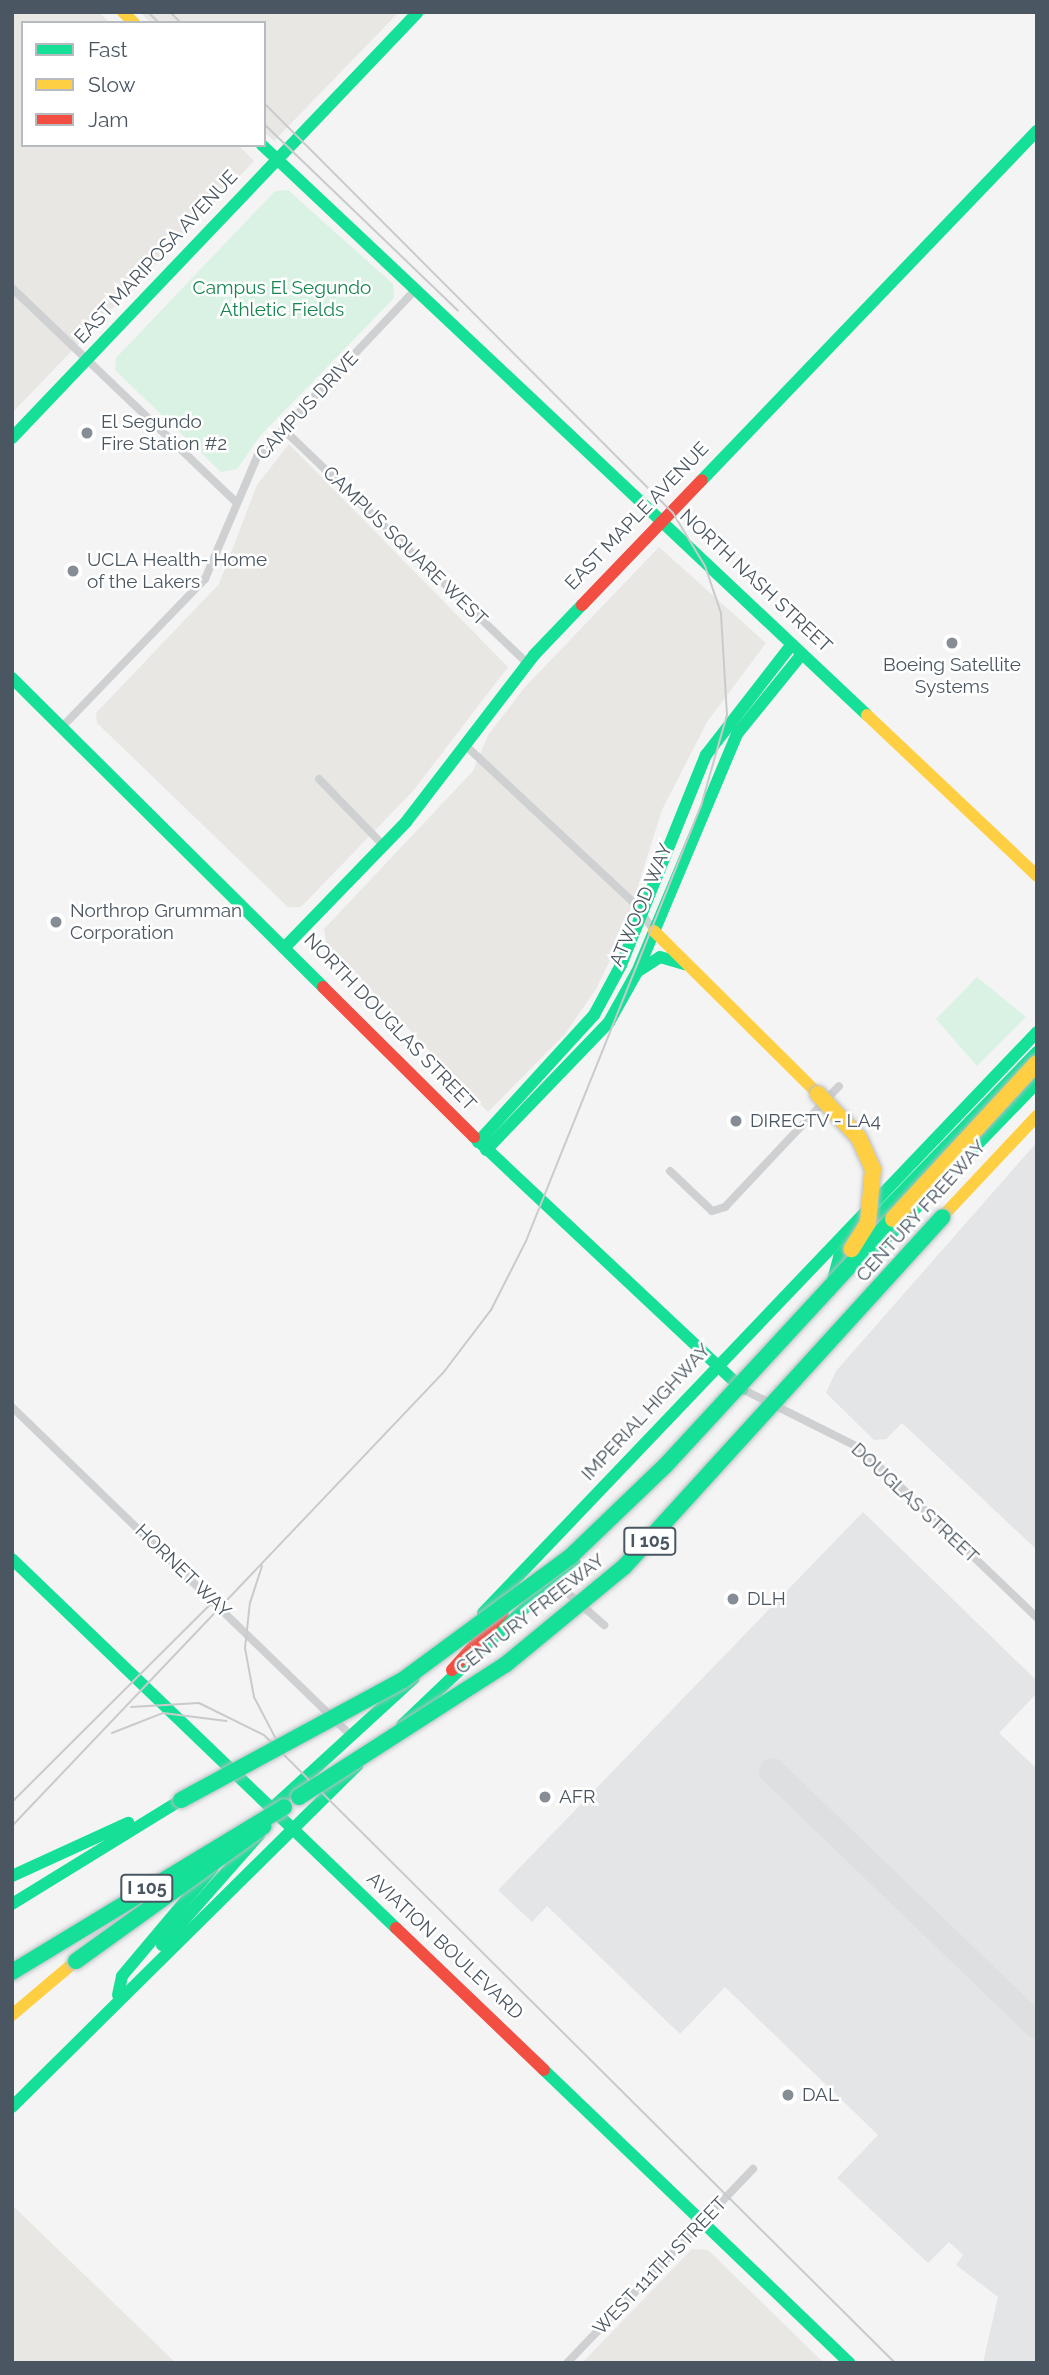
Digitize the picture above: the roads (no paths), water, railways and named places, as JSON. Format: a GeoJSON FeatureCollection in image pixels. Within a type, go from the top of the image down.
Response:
{"type":"FeatureCollection","features":[{"type":"Feature","properties":{"kind":"main road","name":"EAST MARIPOSA AVENUE"},"geometry":{"type":"LineString","coordinates":[[12,438],[418,12]]}},
{"type":"Feature","properties":{"kind":"main road","name":"EAST MAPLE AVENUE"},"geometry":{"type":"LineString","coordinates":[[286,946],[384,846],[527,663],[1037,131]]}},
{"type":"Feature","properties":{"kind":"main road","name":"NORTH NASH STREET"},"geometry":{"type":"LineString","coordinates":[[264,147],[1037,876]]}},
{"type":"Feature","properties":{"kind":"main road","name":"ATWOOD WAY"},"geometry":{"type":"LineString","coordinates":[[482,1146],[584,1030],[642,914],[706,755],[797,649]]}},
{"type":"Feature","properties":{"kind":"main road","name":"ATWOOD WAY"},"geometry":{"type":"LineString","coordinates":[[482,1146],[593,1041],[637,972],[737,734],[797,649]]}},
{"type":"Feature","properties":{"kind":"main road","name":"NORTH DOUGLAS STREET"},"geometry":{"type":"LineString","coordinates":[[12,678],[286,946],[482,1146],[716,1369],[742,1390]]}},
{"type":"Feature","properties":{"kind":"main road"},"geometry":{"type":"LineString","coordinates":[[654,931],[844,1119],[873,1169],[868,1223],[823,1298]]}},
{"type":"Feature","properties":{"kind":"main road"},"geometry":{"type":"LineString","coordinates":[[637,972],[660,957],[687,965]]}},
{"type":"Feature","properties":{"kind":"main road","name":"IMPERIAL HIGHWAY"},"geometry":{"type":"LineString","coordinates":[[278,1807],[538,1558],[716,1369],[921,1161],[1037,1032]]}},
{"type":"Feature","properties":{"kind":"main road"},"geometry":{"type":"LineString","coordinates":[[823,1298],[829,1275],[839,1257],[921,1161],[1037,1052]]}},
{"type":"Feature","properties":{"kind":"main road","name":"CENTURY FREEWAY"},"geometry":{"type":"LineString","coordinates":[[12,1904],[181,1800],[403,1680],[527,1593],[656,1475],[1030,1079],[1037,1062]]}},
{"type":"Feature","properties":{"kind":"main road"},"geometry":{"type":"LineString","coordinates":[[12,2107],[118,1996],[290,1828],[554,1581],[742,1390],[823,1298],[942,1181],[1030,1079]]}},
{"type":"Feature","properties":{"kind":"main road","name":"CENTURY FREEWAY"},"geometry":{"type":"LineString","coordinates":[[12,1972],[505,1665],[624,1567],[1037,1116]]}},
{"type":"Feature","properties":{"kind":"main road"},"geometry":{"type":"LineString","coordinates":[[439,1691],[535,1578],[538,1558]]}},
{"type":"Feature","properties":{"kind":"main road","name":"AVIATION BOULEVARD"},"geometry":{"type":"LineString","coordinates":[[12,1559],[278,1807],[290,1828],[850,2363]]}},
{"type":"Feature","properties":{"kind":"main road"},"geometry":{"type":"LineString","coordinates":[[12,1876],[181,1800]]}},
{"type":"Feature","properties":{"kind":"main road"},"geometry":{"type":"LineString","coordinates":[[118,1996],[122,1976],[144,1949],[278,1807]]}},
{"type":"Feature","properties":{"kind":"main road"},"geometry":{"type":"LineString","coordinates":[[150,1967],[158,1949],[270,1822],[278,1807]]}},
{"type":"Feature","properties":{"kind":"main road"},"geometry":{"type":"LineString","coordinates":[[12,2015],[131,1920],[250,1839],[278,1807]]}},
{"type":"Feature","properties":{"kind":"street"},"geometry":{"type":"LineString","coordinates":[[12,288],[234,500]]}},
{"type":"Feature","properties":{"kind":"street","name":"CAMPUS DRIVE"},"geometry":{"type":"LineString","coordinates":[[62,727],[205,579],[225,543],[234,500],[257,457],[415,290]]}},
{"type":"Feature","properties":{"kind":"street","name":"CAMPUS SQUARE WEST"},"geometry":{"type":"LineString","coordinates":[[283,429],[527,663]]}},
{"type":"Feature","properties":{"kind":"street"},"geometry":{"type":"LineString","coordinates":[[464,744],[642,914],[654,931]]}},
{"type":"Feature","properties":{"kind":"street"},"geometry":{"type":"LineString","coordinates":[[319,779],[384,846]]}},
{"type":"Feature","properties":{"kind":"street"},"geometry":{"type":"LineString","coordinates":[[670,1171],[712,1211],[725,1207],[839,1086]]}},
{"type":"Feature","properties":{"kind":"street"},"geometry":{"type":"LineString","coordinates":[[921,1161],[942,1181]]}},
{"type":"Feature","properties":{"kind":"street","name":"DOUGLAS STREET"},"geometry":{"type":"LineString","coordinates":[[742,1390],[860,1448],[1037,1618]]}},
{"type":"Feature","properties":{"kind":"street","name":"HORNET WAY"},"geometry":{"type":"LineString","coordinates":[[12,1407],[352,1735]]}},
{"type":"Feature","properties":{"kind":"street"},"geometry":{"type":"LineString","coordinates":[[554,1581],[604,1625]]}},
{"type":"Feature","properties":{"kind":"street","name":"WEST 111TH STREET"},"geometry":{"type":"LineString","coordinates":[[567,2363],[753,2169]]}},
{"type":"Feature","properties":{"kind":"tram line"},"geometry":{"type":"LineString","coordinates":[[148,12],[157,21]]}},
{"type":"Feature","properties":{"kind":"tram line"},"geometry":{"type":"LineString","coordinates":[[170,12],[179,21]]}},
{"type":"Feature","properties":{"kind":"tram line"},"geometry":{"type":"LineString","coordinates":[[12,1826],[443,1373],[491,1310],[526,1241],[701,806],[727,715],[721,613],[705,566],[673,513],[266,105]]}},
{"type":"Feature","properties":{"kind":"tram line"},"geometry":{"type":"LineString","coordinates":[[266,126],[458,311]]}},
{"type":"Feature","properties":{"kind":"tram line"},"geometry":{"type":"LineString","coordinates":[[262,1566],[250,1602],[245,1648],[254,1697],[276,1739]]}},
{"type":"Feature","properties":{"kind":"tram line"},"geometry":{"type":"LineString","coordinates":[[12,1802],[213,1602]]}},
{"type":"Feature","properties":{"kind":"tram line"},"geometry":{"type":"LineString","coordinates":[[131,1707],[199,1703],[264,1735],[895,2363]]}},
{"type":"Feature","properties":{"kind":"tram line"},"geometry":{"type":"LineString","coordinates":[[112,1733],[163,1713],[226,1721]]}},
{"type":"Feature","properties":{"kind":"place","name":"El Segundo Fire Station #2"},"geometry":{"type":"Point","coordinates":[87,433]}},
{"type":"Feature","properties":{"kind":"place","name":"UCLA Health- Home of the Lakers"},"geometry":{"type":"Point","coordinates":[73,571]}},
{"type":"Feature","properties":{"kind":"place","name":"Boeing Satellite Systems"},"geometry":{"type":"Point","coordinates":[952,643]}},
{"type":"Feature","properties":{"kind":"place","name":"Northrop Grumman Corporation"},"geometry":{"type":"Point","coordinates":[56,922]}},
{"type":"Feature","properties":{"kind":"place","name":"DIRECTV - LA4"},"geometry":{"type":"Point","coordinates":[736,1121]}},
{"type":"Feature","properties":{"kind":"place","name":"DLH"},"geometry":{"type":"Point","coordinates":[733,1599]}},
{"type":"Feature","properties":{"kind":"place","name":"AFR"},"geometry":{"type":"Point","coordinates":[545,1797]}},
{"type":"Feature","properties":{"kind":"place","name":"DAL"},"geometry":{"type":"Point","coordinates":[788,2095]}},
{"type":"Feature","properties":{"kind":"park label","name":"Campus El Segundo Athletic Fields"},"geometry":{"type":"Point","coordinates":[282,299]}}]}
